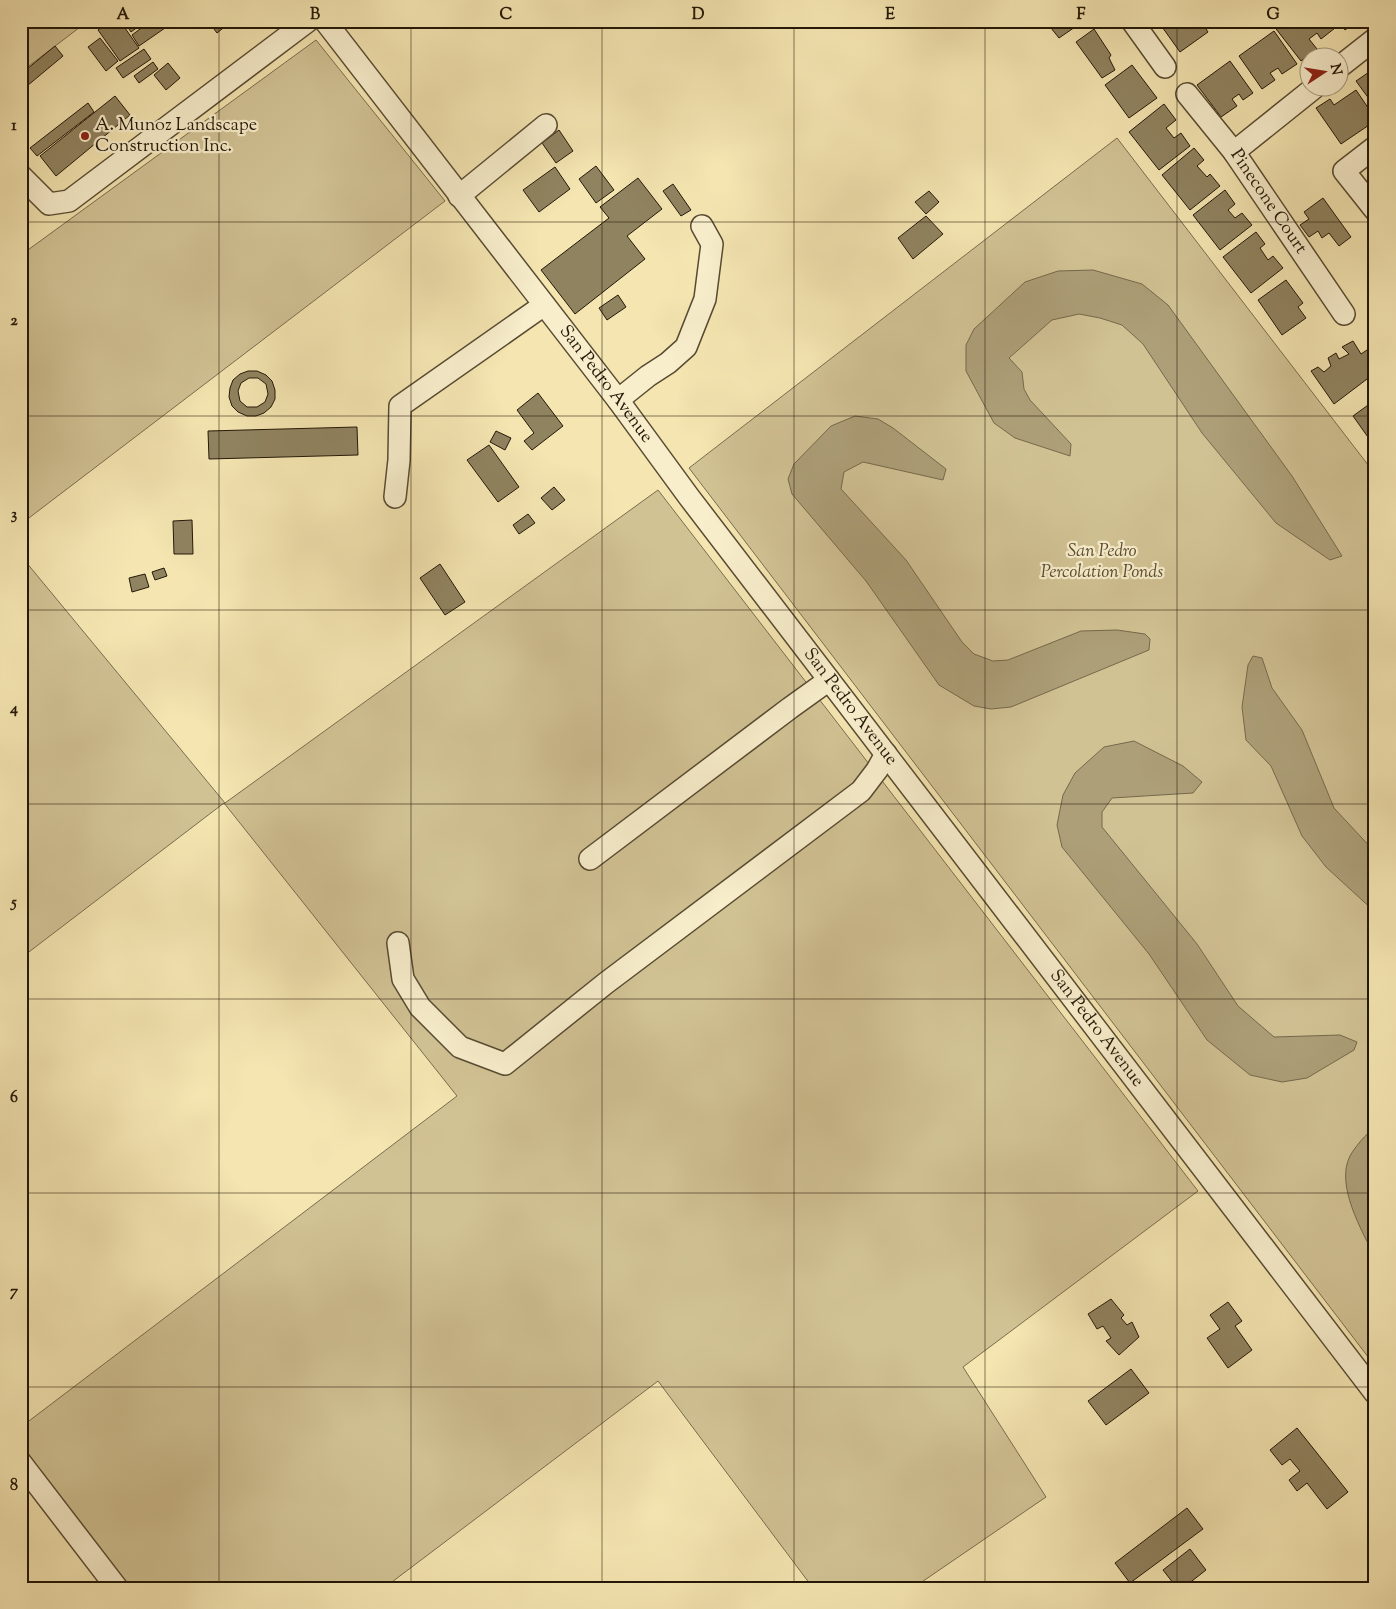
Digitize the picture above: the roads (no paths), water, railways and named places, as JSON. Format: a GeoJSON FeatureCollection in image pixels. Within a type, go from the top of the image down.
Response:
{"type":"FeatureCollection","features":[{"type":"Feature","properties":{"kind":"street"},"geometry":{"type":"LineString","coordinates":[[21,176],[49,204],[69,200],[308,21]]}},
{"type":"Feature","properties":{"kind":"street","name":"San Pedro Avenue"},"geometry":{"type":"LineString","coordinates":[[325,21],[618,400],[829,680],[1375,1393]]}},
{"type":"Feature","properties":{"kind":"street"},"geometry":{"type":"LineString","coordinates":[[1132,21],[1165,68]]}},
{"type":"Feature","properties":{"kind":"street"},"geometry":{"type":"LineString","coordinates":[[1348,60],[1375,39]]}},
{"type":"Feature","properties":{"kind":"street","name":"Pinecone Court"},"geometry":{"type":"LineString","coordinates":[[1187,94],[1234,152],[1344,314]]}},
{"type":"Feature","properties":{"kind":"street"},"geometry":{"type":"LineString","coordinates":[[1234,152],[1302,98]]}},
{"type":"Feature","properties":{"kind":"street"},"geometry":{"type":"LineString","coordinates":[[460,196],[546,126]]}},
{"type":"Feature","properties":{"kind":"street"},"geometry":{"type":"LineString","coordinates":[[1375,147],[1344,171],[1375,210]]}},
{"type":"Feature","properties":{"kind":"street"},"geometry":{"type":"LineString","coordinates":[[618,400],[668,363],[686,347],[705,299],[712,244],[702,226]]}},
{"type":"Feature","properties":{"kind":"street"},"geometry":{"type":"LineString","coordinates":[[395,497],[399,460],[400,406],[544,304]]}},
{"type":"Feature","properties":{"kind":"street"},"geometry":{"type":"LineString","coordinates":[[590,859],[829,680]]}},
{"type":"Feature","properties":{"kind":"street"},"geometry":{"type":"LineString","coordinates":[[398,943],[403,979],[420,1007],[460,1047],[505,1064],[606,983],[861,791],[877,770],[886,754]]}},
{"type":"Feature","properties":{"kind":"street"},"geometry":{"type":"LineString","coordinates":[[21,1463],[117,1588]]}},
{"type":"Feature","properties":{"kind":"place","name":"A. Munoz Landscape Construction Inc."},"geometry":{"type":"Point","coordinates":[85,136]}},
{"type":"Feature","properties":{"kind":"park label","name":"San Pedro Percolation Ponds"},"geometry":{"type":"Point","coordinates":[1102,562]}}]}
